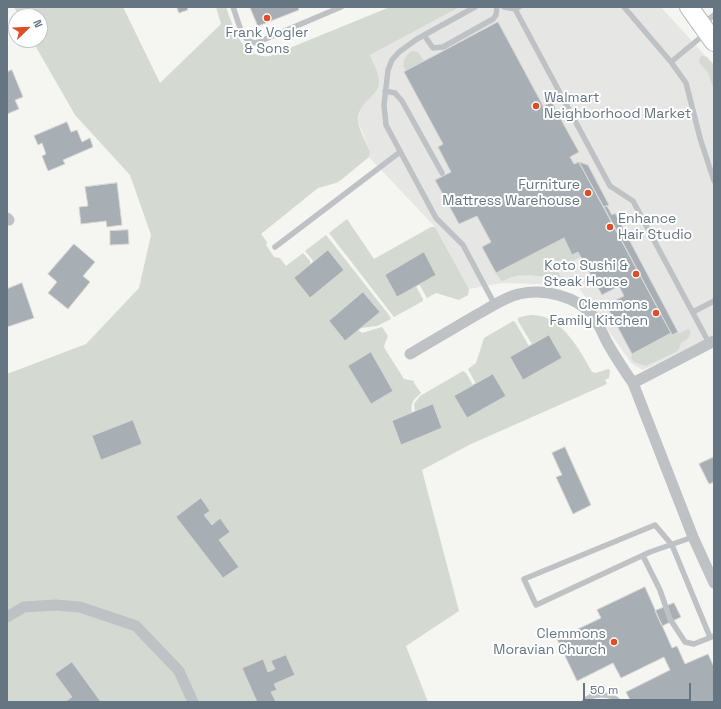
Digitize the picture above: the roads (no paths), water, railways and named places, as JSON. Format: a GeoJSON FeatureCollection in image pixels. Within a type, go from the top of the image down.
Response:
{"type":"FeatureCollection","features":[{"type":"Feature","properties":{"kind":"main road"},"geometry":{"type":"LineString","coordinates":[[689,7],[709,28]]}},
{"type":"Feature","properties":{"kind":"street"},"geometry":{"type":"LineString","coordinates":[[410,354],[495,305],[520,293],[539,292],[559,295],[586,308],[593,316],[620,364],[633,383],[693,537],[713,579]]}},
{"type":"Feature","properties":{"kind":"street"},"geometry":{"type":"LineString","coordinates":[[633,383],[711,342]]}},
{"type":"Feature","properties":{"kind":"street"},"geometry":{"type":"LineString","coordinates":[[7,617],[24,607],[55,605],[80,607],[136,626],[179,671],[193,702]]}},
{"type":"Feature","properties":{"kind":"lane"},"geometry":{"type":"LineString","coordinates":[[233,7],[244,37],[248,42],[252,43],[256,43],[341,7]]}},
{"type":"Feature","properties":{"kind":"lane"},"geometry":{"type":"LineString","coordinates":[[475,7],[424,35],[399,52],[392,60],[388,70],[384,105],[386,125],[436,218],[463,244],[495,305]]}},
{"type":"Feature","properties":{"kind":"lane"},"geometry":{"type":"LineString","coordinates":[[424,35],[433,48],[442,47],[493,19],[496,15],[497,7]]}},
{"type":"Feature","properties":{"kind":"lane"},"geometry":{"type":"LineString","coordinates":[[504,7],[517,8],[610,186],[633,202],[711,342]]}},
{"type":"Feature","properties":{"kind":"lane"},"geometry":{"type":"LineString","coordinates":[[624,7],[671,62],[686,83],[700,138],[714,181]]}},
{"type":"Feature","properties":{"kind":"lane"},"geometry":{"type":"LineString","coordinates":[[671,62],[709,28]]}},
{"type":"Feature","properties":{"kind":"lane"},"geometry":{"type":"LineString","coordinates":[[385,91],[395,94],[402,101],[442,173]]}},
{"type":"Feature","properties":{"kind":"lane"},"geometry":{"type":"LineString","coordinates":[[276,247],[400,152]]}},
{"type":"Feature","properties":{"kind":"lane"},"geometry":{"type":"LineString","coordinates":[[693,312],[714,301]]}},
{"type":"Feature","properties":{"kind":"lane"},"geometry":{"type":"LineString","coordinates":[[643,556],[660,590],[670,619],[686,642],[694,644],[712,636],[672,545],[655,524],[524,579],[536,605],[643,556],[672,545],[693,537]]}},
{"type":"Feature","properties":{"kind":"lane"},"geometry":{"type":"LineString","coordinates":[[584,702],[586,699],[599,694],[616,698],[619,702]]}},
{"type":"Feature","properties":{"kind":"place","name":"Frank Vogler & Sons"},"geometry":{"type":"Point","coordinates":[267,18]}},
{"type":"Feature","properties":{"kind":"place","name":"Walmart Neighborhood Market"},"geometry":{"type":"Point","coordinates":[536,106]}},
{"type":"Feature","properties":{"kind":"place","name":"Furniture Mattress Warehouse"},"geometry":{"type":"Point","coordinates":[588,193]}},
{"type":"Feature","properties":{"kind":"place","name":"Enhance Hair Studio"},"geometry":{"type":"Point","coordinates":[610,227]}},
{"type":"Feature","properties":{"kind":"place","name":"Koto Sushi & Steak House"},"geometry":{"type":"Point","coordinates":[636,274]}},
{"type":"Feature","properties":{"kind":"place","name":"Clemmons Family Kitchen"},"geometry":{"type":"Point","coordinates":[656,313]}},
{"type":"Feature","properties":{"kind":"place","name":"Clemmons Moravian Church"},"geometry":{"type":"Point","coordinates":[614,642]}}]}
